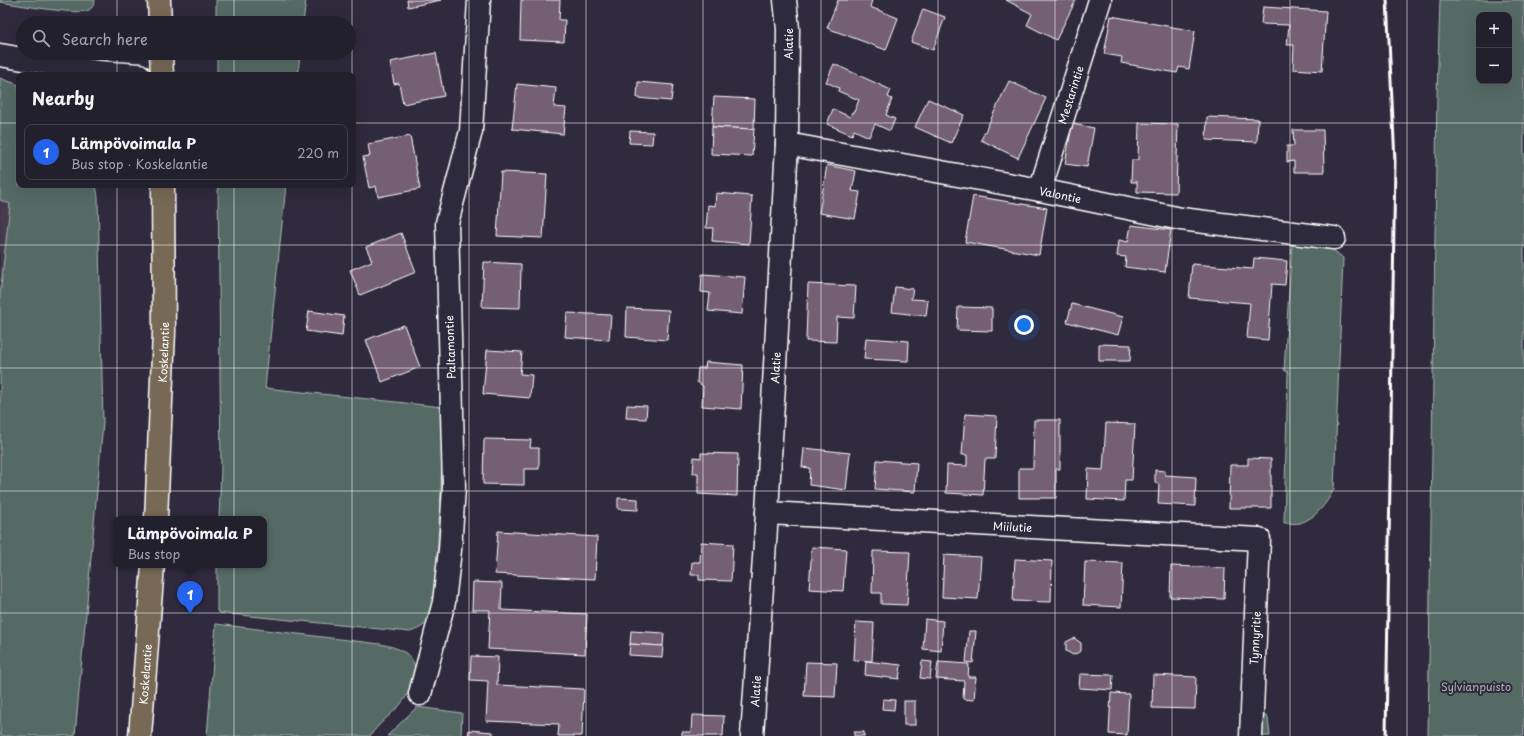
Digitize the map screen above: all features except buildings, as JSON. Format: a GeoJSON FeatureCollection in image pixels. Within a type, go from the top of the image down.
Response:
{"type":"FeatureCollection","features":[{"type":"Feature","properties":{"kind":"main road"},"geometry":{"type":"LineString","coordinates":[[159,0],[160,16]]}},
{"type":"Feature","properties":{"kind":"main road"},"geometry":{"type":"LineString","coordinates":[[161,60],[162,72]]}},
{"type":"Feature","properties":{"kind":"main road","name":"Koskelantie"},"geometry":{"type":"LineString","coordinates":[[156,516],[164,332],[163,188]]}},
{"type":"Feature","properties":{"kind":"main road","name":"Koskelantie"},"geometry":{"type":"LineString","coordinates":[[140,736],[153,568]]}},
{"type":"Feature","properties":{"kind":"street","name":"Paltamontie"},"geometry":{"type":"LineString","coordinates":[[420,694],[444,602],[450,550],[454,487],[447,223],[471,131],[479,0]]}},
{"type":"Feature","properties":{"kind":"street","name":"Alatie"},"geometry":{"type":"LineString","coordinates":[[752,736],[767,513],[787,144],[788,29],[785,0]]}},
{"type":"Feature","properties":{"kind":"street","name":"Mestarintie"},"geometry":{"type":"LineString","coordinates":[[1040,190],[1100,0]]}},
{"type":"Feature","properties":{"kind":"street"},"geometry":{"type":"LineString","coordinates":[[0,55],[16,58]]}},
{"type":"Feature","properties":{"kind":"street"},"geometry":{"type":"LineString","coordinates":[[29,60],[98,72]]}},
{"type":"Feature","properties":{"kind":"street","name":"Valontie"},"geometry":{"type":"LineString","coordinates":[[787,144],[1040,190],[1181,219],[1334,238]]}},
{"type":"Feature","properties":{"kind":"street","name":"Miilutie"},"geometry":{"type":"LineString","coordinates":[[767,513],[1259,539]]}},
{"type":"Feature","properties":{"kind":"street","name":"Tynnyritie"},"geometry":{"type":"LineString","coordinates":[[1251,736],[1259,539]]}},
{"type":"Feature","properties":{"kind":"shaded area"},"geometry":{"type":"Polygon","coordinates":[[[0,200],[10,203],[0,296],[0,200]]]}},
{"type":"Feature","properties":{"kind":"green space"},"geometry":{"type":"Polygon","coordinates":[[[0,0],[95,0],[93,6],[89,10],[73,12],[18,5],[0,2],[0,0]]]}},
{"type":"Feature","properties":{"kind":"green space"},"geometry":{"type":"Polygon","coordinates":[[[216,0],[306,0],[304,16],[216,16],[216,0]]]}},
{"type":"Feature","properties":{"kind":"green space","name":"Sylvianpuisto"},"geometry":{"type":"Polygon","coordinates":[[[1440,0],[1524,0],[1524,736],[1428,736],[1437,94],[1440,0]]]}},
{"type":"Feature","properties":{"kind":"green space"},"geometry":{"type":"Polygon","coordinates":[[[217,60],[299,60],[298,72],[217,72],[217,60]]]}},
{"type":"Feature","properties":{"kind":"green space"},"geometry":{"type":"Polygon","coordinates":[[[0,78],[16,84],[16,188],[96,188],[98,197],[103,423],[75,736],[0,736],[0,296],[10,204],[0,200],[0,78]]]}},
{"type":"Feature","properties":{"kind":"green space"},"geometry":{"type":"Polygon","coordinates":[[[218,188],[286,188],[265,388],[443,407],[441,489],[434,610],[430,618],[422,627],[410,632],[220,613],[217,611],[217,568],[267,568],[267,516],[219,516],[221,469],[218,188]]]}},
{"type":"Feature","properties":{"kind":"green space"},"geometry":{"type":"Polygon","coordinates":[[[1292,243],[1331,248],[1343,258],[1334,489],[1328,500],[1311,518],[1300,523],[1284,523],[1288,372],[1284,370],[1292,243]]]}},
{"type":"Feature","properties":{"kind":"green space"},"geometry":{"type":"Polygon","coordinates":[[[216,624],[380,644],[398,649],[408,655],[412,660],[415,673],[411,687],[404,700],[370,736],[207,736],[216,624]]]}},
{"type":"Feature","properties":{"kind":"green space"},"geometry":{"type":"Polygon","coordinates":[[[417,707],[462,713],[461,736],[387,736],[417,707]]]}},
{"type":"Feature","properties":{"kind":"green space"},"geometry":{"type":"Polygon","coordinates":[[[1261,712],[1268,718],[1270,736],[1260,736],[1261,712]]]}},
{"type":"Feature","properties":{"kind":"railway"},"geometry":{"type":"LineString","coordinates":[[1386,736],[1395,161],[1387,0]]}},
{"type":"Feature","properties":{"kind":"place","name":"Lämpövoimala P"},"geometry":{"type":"Point","coordinates":[190,614]}}]}
